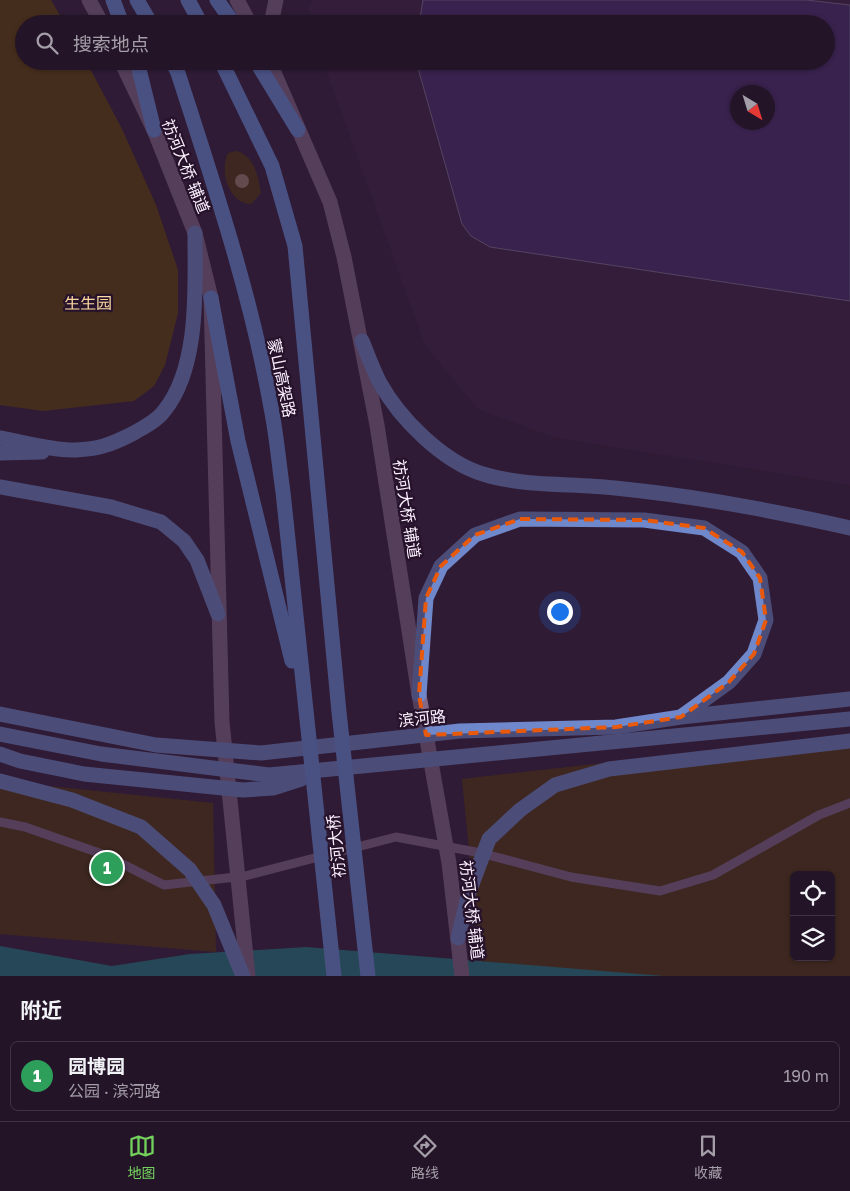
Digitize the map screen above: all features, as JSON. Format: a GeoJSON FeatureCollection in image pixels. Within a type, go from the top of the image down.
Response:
{"type":"FeatureCollection","features":[{"type":"Feature","properties":{"kind":"highway"},"geometry":{"type":"LineString","coordinates":[[113,0],[119,15]]}},
{"type":"Feature","properties":{"kind":"highway"},"geometry":{"type":"LineString","coordinates":[[137,0],[146,15]]}},
{"type":"Feature","properties":{"kind":"highway"},"geometry":{"type":"LineString","coordinates":[[188,0],[196,15]]}},
{"type":"Feature","properties":{"kind":"highway"},"geometry":{"type":"LineString","coordinates":[[217,0],[228,15]]}},
{"type":"Feature","properties":{"kind":"highway"},"geometry":{"type":"LineString","coordinates":[[139,70],[154,130]]}},
{"type":"Feature","properties":{"kind":"highway","name":"蒙山高架路"},"geometry":{"type":"LineString","coordinates":[[176,70],[210,172],[252,318],[272,413],[283,492],[305,714]]}},
{"type":"Feature","properties":{"kind":"highway","name":"蒙山高架路"},"geometry":{"type":"LineString","coordinates":[[225,70],[272,166],[295,246],[339,712]]}},
{"type":"Feature","properties":{"kind":"highway"},"geometry":{"type":"LineString","coordinates":[[261,70],[298,130]]}},
{"type":"Feature","properties":{"kind":"highway"},"geometry":{"type":"LineString","coordinates":[[211,298],[238,441],[305,714]]}},
{"type":"Feature","properties":{"kind":"highway","name":"祊河大桥"},"geometry":{"type":"LineString","coordinates":[[339,712],[368,976]]}},
{"type":"Feature","properties":{"kind":"highway","name":"祊河大桥"},"geometry":{"type":"LineString","coordinates":[[305,714],[334,976]]}},
{"type":"Feature","properties":{"kind":"main road"},"geometry":{"type":"LineString","coordinates":[[89,0],[97,15]]}},
{"type":"Feature","properties":{"kind":"main road"},"geometry":{"type":"LineString","coordinates":[[237,0],[245,15]]}},
{"type":"Feature","properties":{"kind":"main road"},"geometry":{"type":"LineString","coordinates":[[273,15],[276,0]]}},
{"type":"Feature","properties":{"kind":"main road","name":"祊河大桥 辅道"},"geometry":{"type":"LineString","coordinates":[[125,70],[154,130],[195,233],[211,298],[222,722],[248,976]]}},
{"type":"Feature","properties":{"kind":"main road","name":"祊河大桥 辅道"},"geometry":{"type":"LineString","coordinates":[[273,70],[330,202],[362,341],[419,695],[449,863],[462,976]]}},
{"type":"Feature","properties":{"kind":"main road"},"geometry":{"type":"LineString","coordinates":[[0,453],[104,448],[140,430],[164,412],[180,383],[188,355],[196,313],[195,233]]}},
{"type":"Feature","properties":{"kind":"main road"},"geometry":{"type":"LineString","coordinates":[[362,341],[380,382],[408,422],[442,453],[481,474],[508,480],[615,488],[769,509],[850,528]]}},
{"type":"Feature","properties":{"kind":"main road"},"geometry":{"type":"LineString","coordinates":[[0,438],[73,450]]}},
{"type":"Feature","properties":{"kind":"main road"},"geometry":{"type":"LineString","coordinates":[[0,487],[111,507],[161,522],[184,541],[197,560],[218,614]]}},
{"type":"Feature","properties":{"kind":"main road"},"geometry":{"type":"LineString","coordinates":[[419,695],[426,598],[441,566],[475,535],[520,519],[644,520],[704,528],[742,552],[760,578],[766,620],[754,654],[729,682],[681,717]]}},
{"type":"Feature","properties":{"kind":"main road","name":"滨河路"},"geometry":{"type":"LineString","coordinates":[[0,714],[156,744],[261,753],[460,731],[616,727],[681,717],[850,698]]}},
{"type":"Feature","properties":{"kind":"main road"},"geometry":{"type":"LineString","coordinates":[[0,734],[101,754],[269,775],[850,719]]}},
{"type":"Feature","properties":{"kind":"main road"},"geometry":{"type":"LineString","coordinates":[[458,938],[469,892],[489,839],[520,810],[555,785],[609,769],[850,741]]}},
{"type":"Feature","properties":{"kind":"main road"},"geometry":{"type":"LineString","coordinates":[[0,754],[20,761],[84,774],[243,790],[273,788],[326,771]]}},
{"type":"Feature","properties":{"kind":"main road"},"geometry":{"type":"LineString","coordinates":[[0,781],[72,800],[141,827],[190,870],[214,905],[243,976]]}},
{"type":"Feature","properties":{"kind":"lane"},"geometry":{"type":"LineString","coordinates":[[0,822],[25,827],[105,855],[164,885],[245,876],[396,837],[481,853],[571,877],[660,891],[713,875],[819,814],[850,803]]}},
{"type":"Feature","properties":{"kind":"highlighted area"},"geometry":{"type":"Polygon","coordinates":[[[520,519],[644,520],[704,528],[742,552],[760,578],[766,620],[754,654],[729,682],[681,717],[616,727],[426,735],[419,695],[426,598],[441,566],[475,535],[520,519]]]}},
{"type":"Feature","properties":{"kind":"shaded area"},"geometry":{"type":"Polygon","coordinates":[[[312,0],[850,0],[850,485],[553,437],[478,409],[425,345],[326,70],[835,70],[835,15],[311,15],[309,7],[312,0]]]}},
{"type":"Feature","properties":{"kind":"shaded area"},"geometry":{"type":"Polygon","coordinates":[[[236,151],[248,157],[257,174],[261,193],[251,204],[237,198],[228,185],[225,169],[226,161],[228,153],[236,151]]]}},
{"type":"Feature","properties":{"kind":"shaded area"},"geometry":{"type":"Polygon","coordinates":[[[850,735],[850,976],[638,976],[480,961],[462,779],[850,735]]]}},
{"type":"Feature","properties":{"kind":"shaded area"},"geometry":{"type":"Polygon","coordinates":[[[0,781],[213,803],[216,952],[0,934],[0,781]]]}},
{"type":"Feature","properties":{"kind":"shaded area"},"geometry":{"type":"Polygon","coordinates":[[[0,946],[112,966],[190,954],[306,947],[664,976],[0,976],[0,946]]]}},
{"type":"Feature","properties":{"kind":"green space","name":"生生园"},"geometry":{"type":"Polygon","coordinates":[[[0,0],[51,0],[60,15],[15,15],[15,70],[91,70],[122,129],[156,205],[178,270],[178,313],[165,365],[154,386],[134,401],[43,411],[0,405],[0,0]]]}},
{"type":"Feature","properties":{"kind":"building"},"geometry":{"type":"Polygon","coordinates":[[[423,0],[806,0],[850,5],[850,301],[490,247],[471,236],[462,224],[419,70],[835,70],[835,15],[420,15],[423,0]]]}},
{"type":"Feature","properties":{"kind":"place","name":"园博园"},"geometry":{"type":"Point","coordinates":[107,868]}}]}
